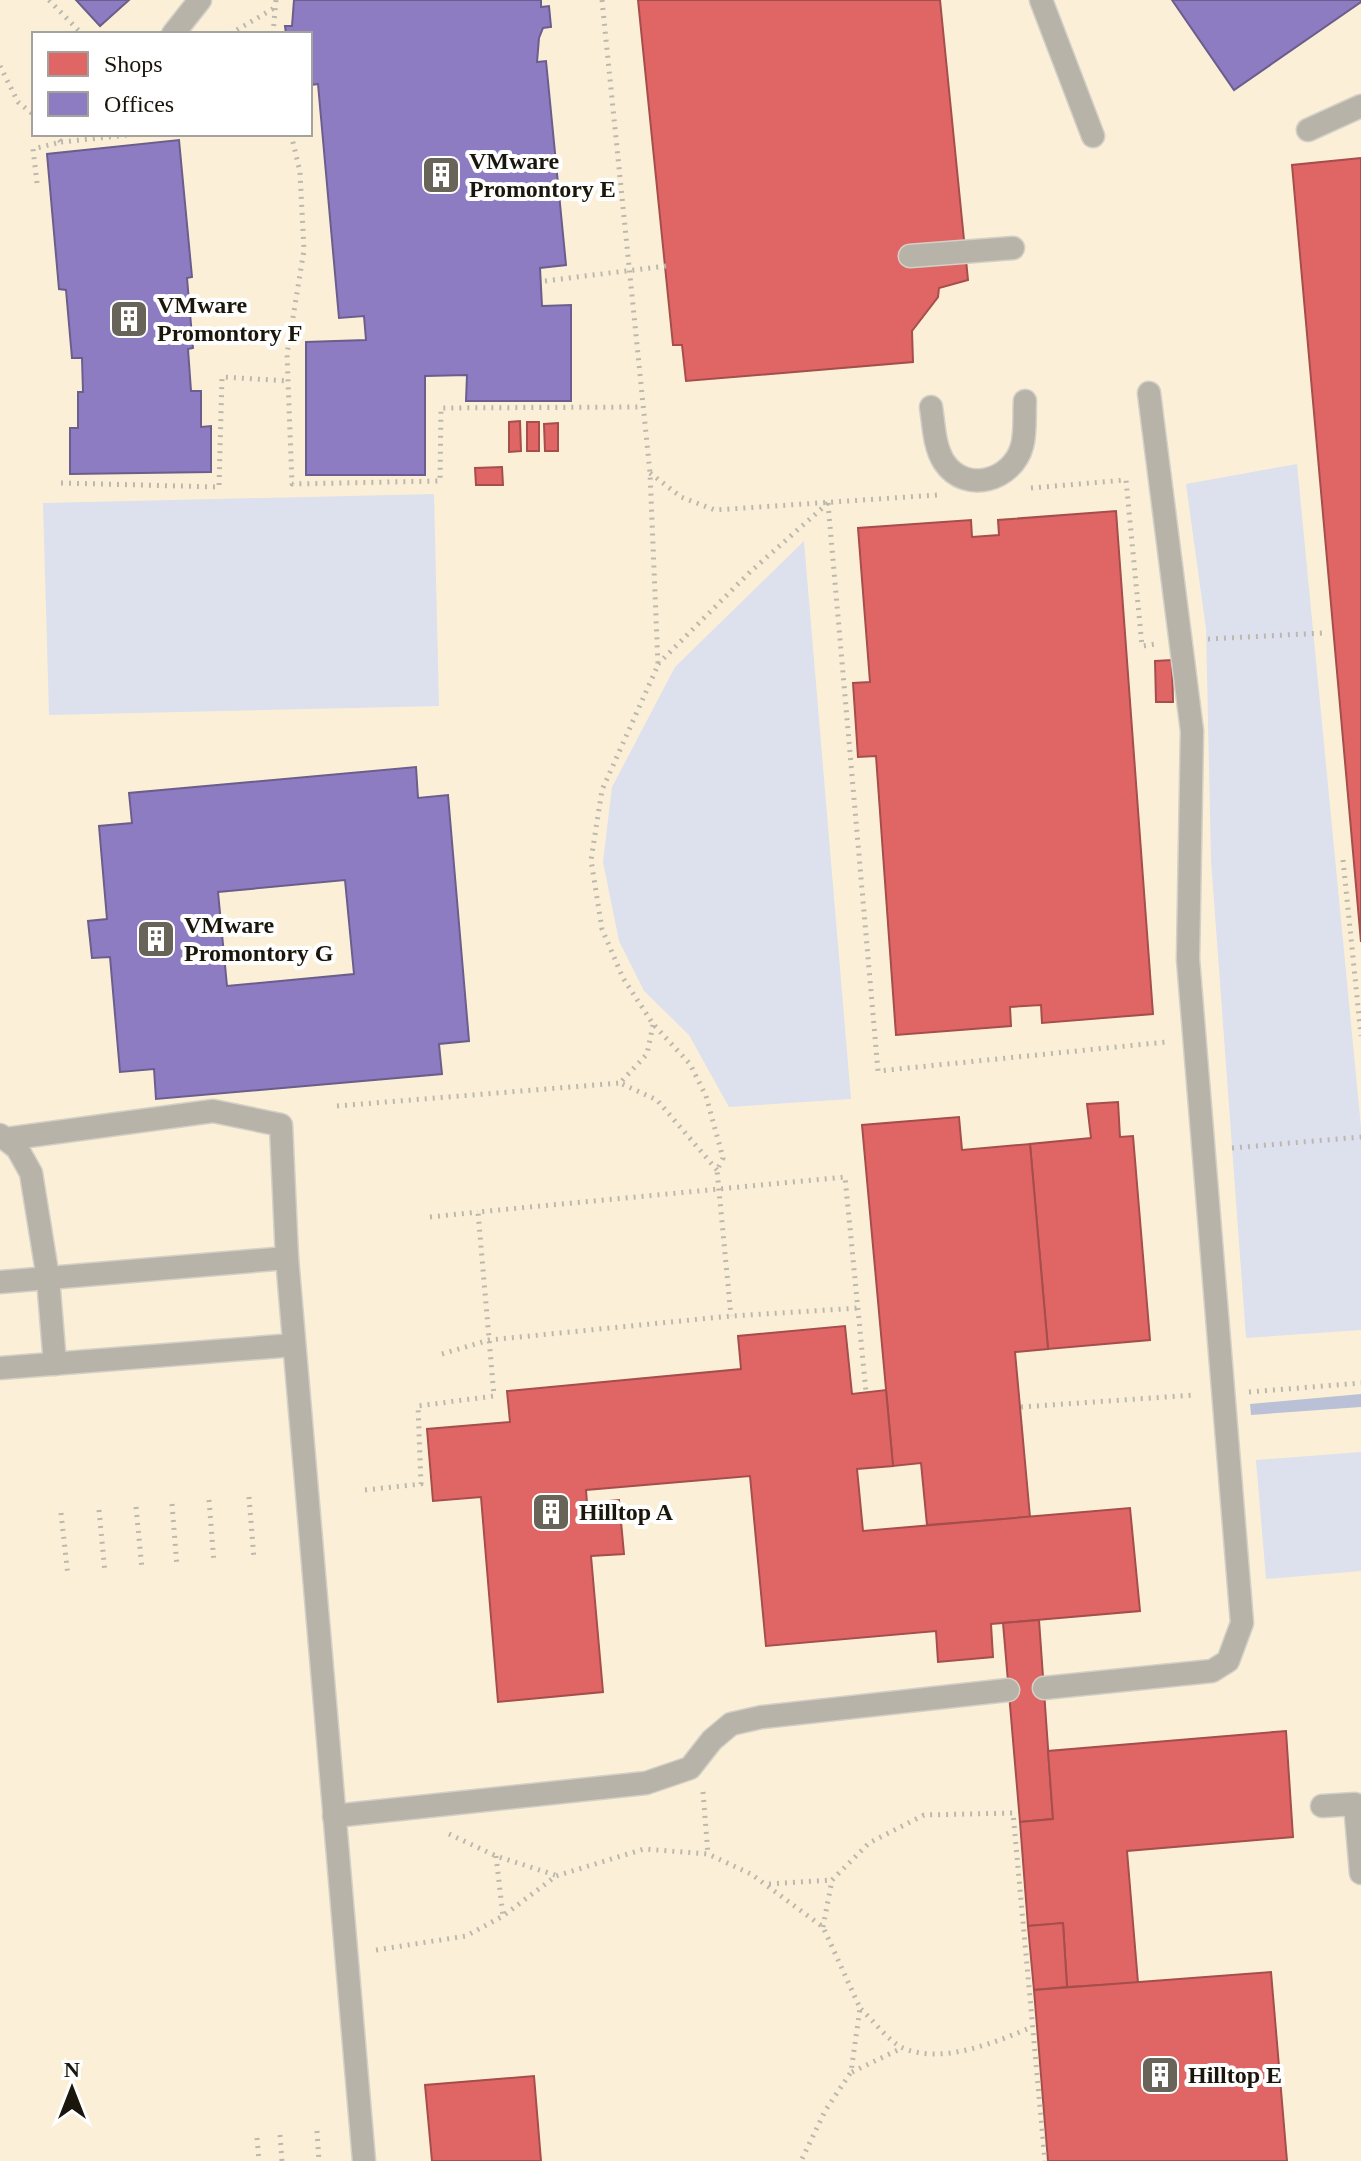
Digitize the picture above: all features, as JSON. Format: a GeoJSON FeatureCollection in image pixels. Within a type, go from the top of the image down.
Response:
{"type":"FeatureCollection","features":[{"type":"Feature","properties":{"kind":"lane"},"geometry":{"type":"LineString","coordinates":[[175,32],[200,0]]}},
{"type":"Feature","properties":{"kind":"lane"},"geometry":{"type":"LineString","coordinates":[[1041,0],[1093,136]]}},
{"type":"Feature","properties":{"kind":"lane"},"geometry":{"type":"LineString","coordinates":[[1308,130],[1361,106]]}},
{"type":"Feature","properties":{"kind":"lane"},"geometry":{"type":"LineString","coordinates":[[910,256],[1013,248]]}},
{"type":"Feature","properties":{"kind":"lane"},"geometry":{"type":"LineString","coordinates":[[1044,1688],[1212,1671],[1228,1661],[1242,1623],[1188,959],[1192,731],[1149,393]]}},
{"type":"Feature","properties":{"kind":"lane"},"geometry":{"type":"LineString","coordinates":[[931,407],[937,449],[946,466],[974,482],[996,478],[1012,468],[1023,444],[1025,401]]}},
{"type":"Feature","properties":{"kind":"lane"},"geometry":{"type":"LineString","coordinates":[[3,1137],[213,1111],[281,1125],[287,1258],[364,2161]]}},
{"type":"Feature","properties":{"kind":"lane"},"geometry":{"type":"LineString","coordinates":[[3,1137],[17,1148],[31,1173],[48,1278],[55,1364]]}},
{"type":"Feature","properties":{"kind":"lane"},"geometry":{"type":"LineString","coordinates":[[0,1282],[287,1258]]}},
{"type":"Feature","properties":{"kind":"lane"},"geometry":{"type":"LineString","coordinates":[[0,1368],[294,1345]]}},
{"type":"Feature","properties":{"kind":"lane"},"geometry":{"type":"LineString","coordinates":[[334,1816],[646,1783],[690,1768],[712,1740],[731,1724],[762,1717],[1008,1690]]}},
{"type":"Feature","properties":{"kind":"lane"},"geometry":{"type":"LineString","coordinates":[[1322,1806],[1355,1804],[1361,1873]]}},
{"type":"Feature","properties":{"kind":"path"},"geometry":{"type":"LineString","coordinates":[[49,0],[80,32]]}},
{"type":"Feature","properties":{"kind":"path"},"geometry":{"type":"LineString","coordinates":[[602,0],[650,473],[658,665]]}},
{"type":"Feature","properties":{"kind":"path"},"geometry":{"type":"LineString","coordinates":[[272,32],[276,4]]}},
{"type":"Feature","properties":{"kind":"path"},"geometry":{"type":"LineString","coordinates":[[232,32],[276,4]]}},
{"type":"Feature","properties":{"kind":"path"},"geometry":{"type":"LineString","coordinates":[[0,66],[18,102],[32,113]]}},
{"type":"Feature","properties":{"kind":"path"},"geometry":{"type":"LineString","coordinates":[[56,136],[61,142]]}},
{"type":"Feature","properties":{"kind":"path"},"geometry":{"type":"LineString","coordinates":[[37,183],[33,149],[61,142],[119,136]]}},
{"type":"Feature","properties":{"kind":"path"},"geometry":{"type":"LineString","coordinates":[[291,136],[300,172],[304,250],[287,354],[292,484],[440,481],[441,408],[643,407]]}},
{"type":"Feature","properties":{"kind":"path"},"geometry":{"type":"LineString","coordinates":[[545,281],[666,266]]}},
{"type":"Feature","properties":{"kind":"path"},"geometry":{"type":"LineString","coordinates":[[61,483],[219,487],[222,377],[289,381]]}},
{"type":"Feature","properties":{"kind":"path"},"geometry":{"type":"LineString","coordinates":[[650,473],[681,497],[715,510],[953,494]]}},
{"type":"Feature","properties":{"kind":"path"},"geometry":{"type":"LineString","coordinates":[[1016,489],[1126,480]]}},
{"type":"Feature","properties":{"kind":"path"},"geometry":{"type":"LineString","coordinates":[[828,503],[878,1071],[1193,1039]]}},
{"type":"Feature","properties":{"kind":"path"},"geometry":{"type":"LineString","coordinates":[[731,1316],[717,1170],[723,1158],[706,1096],[690,1064],[653,1024],[623,978],[602,929],[591,860],[602,790],[658,665],[750,572],[828,503]]}},
{"type":"Feature","properties":{"kind":"path"},"geometry":{"type":"LineString","coordinates":[[1343,860],[1361,1036]]}},
{"type":"Feature","properties":{"kind":"path"},"geometry":{"type":"LineString","coordinates":[[620,1083],[647,1054],[653,1024]]}},
{"type":"Feature","properties":{"kind":"path"},"geometry":{"type":"LineString","coordinates":[[337,1106],[620,1083],[657,1100],[717,1170]]}},
{"type":"Feature","properties":{"kind":"path"},"geometry":{"type":"LineString","coordinates":[[1203,1150],[1361,1137]]}},
{"type":"Feature","properties":{"kind":"path"},"geometry":{"type":"LineString","coordinates":[[430,1217],[845,1177],[866,1392]]}},
{"type":"Feature","properties":{"kind":"path"},"geometry":{"type":"LineString","coordinates":[[365,1490],[421,1484],[418,1406],[494,1396],[478,1212]]}},
{"type":"Feature","properties":{"kind":"path"},"geometry":{"type":"LineString","coordinates":[[442,1354],[489,1340],[731,1316],[859,1308]]}},
{"type":"Feature","properties":{"kind":"path"},"geometry":{"type":"LineString","coordinates":[[1021,1407],[1361,1383]]}},
{"type":"Feature","properties":{"kind":"path"},"geometry":{"type":"LineString","coordinates":[[249,1497],[254,1559]]}},
{"type":"Feature","properties":{"kind":"path"},"geometry":{"type":"LineString","coordinates":[[209,1500],[214,1563]]}},
{"type":"Feature","properties":{"kind":"path"},"geometry":{"type":"LineString","coordinates":[[172,1504],[177,1566]]}},
{"type":"Feature","properties":{"kind":"path"},"geometry":{"type":"LineString","coordinates":[[136,1507],[142,1569]]}},
{"type":"Feature","properties":{"kind":"path"},"geometry":{"type":"LineString","coordinates":[[99,1510],[105,1573]]}},
{"type":"Feature","properties":{"kind":"path"},"geometry":{"type":"LineString","coordinates":[[61,1513],[68,1576]]}},
{"type":"Feature","properties":{"kind":"path"},"geometry":{"type":"LineString","coordinates":[[701,1757],[708,1854]]}},
{"type":"Feature","properties":{"kind":"path"},"geometry":{"type":"LineString","coordinates":[[823,1927],[832,1880],[869,1843],[924,1815],[1013,1813],[1045,2161]]}},
{"type":"Feature","properties":{"kind":"path"},"geometry":{"type":"LineString","coordinates":[[444,1832],[496,1856],[556,1876]]}},
{"type":"Feature","properties":{"kind":"path"},"geometry":{"type":"LineString","coordinates":[[376,1950],[466,1936],[503,1916],[556,1876],[644,1849],[708,1854],[769,1884],[823,1927],[860,2008],[902,2048]]}},
{"type":"Feature","properties":{"kind":"path"},"geometry":{"type":"LineString","coordinates":[[496,1856],[503,1916]]}},
{"type":"Feature","properties":{"kind":"path"},"geometry":{"type":"LineString","coordinates":[[769,1884],[832,1880]]}},
{"type":"Feature","properties":{"kind":"path"},"geometry":{"type":"LineString","coordinates":[[801,2161],[825,2111],[851,2072],[860,2008]]}},
{"type":"Feature","properties":{"kind":"path"},"geometry":{"type":"LineString","coordinates":[[851,2072],[902,2048],[942,2054],[1001,2040],[1032,2027]]}},
{"type":"Feature","properties":{"kind":"path"},"geometry":{"type":"LineString","coordinates":[[317,2131],[319,2161]]}},
{"type":"Feature","properties":{"kind":"path"},"geometry":{"type":"LineString","coordinates":[[280,2135],[282,2161]]}},
{"type":"Feature","properties":{"kind":"path"},"geometry":{"type":"LineString","coordinates":[[257,2138],[259,2161]]}},
{"type":"Feature","properties":{"kind":"shaded area"},"geometry":{"type":"Polygon","coordinates":[[[0,0],[1361,0],[1361,2161],[0,2161],[0,0]]]}},
{"type":"Feature","properties":{"kind":"shaded area"},"geometry":{"type":"Polygon","coordinates":[[[1297,464],[1361,1127],[1361,1330],[1246,1338],[1211,860],[1206,629],[1186,484],[1297,464]]]}},
{"type":"Feature","properties":{"kind":"shaded area"},"geometry":{"type":"Polygon","coordinates":[[[434,494],[439,706],[49,715],[43,503],[434,494]]]}},
{"type":"Feature","properties":{"kind":"shaded area"},"geometry":{"type":"Polygon","coordinates":[[[804,541],[851,1099],[729,1107],[689,1035],[644,991],[619,941],[603,862],[612,787],[675,667],[804,541]]]}},
{"type":"Feature","properties":{"kind":"shaded area"},"geometry":{"type":"Polygon","coordinates":[[[1361,1452],[1361,1571],[1266,1579],[1256,1460],[1361,1452]]]}},
{"type":"Feature","properties":{"kind":"water"},"geometry":{"type":"Polygon","coordinates":[[[1361,1394],[1361,1407],[1251,1415],[1250,1404],[1361,1394]]]}},
{"type":"Feature","properties":{"kind":"building: Shops"},"geometry":{"type":"Polygon","coordinates":[[[638,0],[940,0],[968,280],[939,288],[938,297],[912,331],[913,362],[686,381],[682,345],[673,345],[638,0]]]}},
{"type":"Feature","properties":{"kind":"building: Shops"},"geometry":{"type":"Polygon","coordinates":[[[1361,158],[1361,942],[1292,165],[1361,158]]]}},
{"type":"Feature","properties":{"kind":"building: Shops"},"geometry":{"type":"Polygon","coordinates":[[[520,421],[521,451],[509,452],[509,422],[520,421]]]}},
{"type":"Feature","properties":{"kind":"building: Shops"},"geometry":{"type":"Polygon","coordinates":[[[527,422],[539,422],[539,451],[527,451],[527,422]]]}},
{"type":"Feature","properties":{"kind":"building: Shops"},"geometry":{"type":"Polygon","coordinates":[[[558,423],[558,451],[545,451],[544,424],[558,423]]]}},
{"type":"Feature","properties":{"kind":"building: Shops"},"geometry":{"type":"Polygon","coordinates":[[[502,467],[503,485],[476,485],[475,468],[502,467]]]}},
{"type":"Feature","properties":{"kind":"building: Shops"},"geometry":{"type":"Polygon","coordinates":[[[1116,511],[1153,1014],[1042,1023],[1041,1005],[1010,1007],[1011,1026],[896,1035],[876,756],[858,757],[853,683],[870,682],[858,528],[971,520],[972,537],[999,535],[998,520],[1116,511]]]}},
{"type":"Feature","properties":{"kind":"building: Shops"},"geometry":{"type":"Polygon","coordinates":[[[1172,660],[1173,702],[1156,702],[1155,661],[1172,660]]]}},
{"type":"Feature","properties":{"kind":"building: Shops"},"geometry":{"type":"Polygon","coordinates":[[[1118,1102],[1120,1137],[1133,1136],[1150,1340],[1048,1349],[1030,1144],[1091,1138],[1087,1104],[1118,1102]]]}},
{"type":"Feature","properties":{"kind":"building: Shops"},"geometry":{"type":"Polygon","coordinates":[[[959,1117],[962,1150],[1030,1144],[1048,1349],[1015,1352],[1030,1517],[927,1525],[921,1463],[893,1466],[862,1125],[959,1117]]]}},
{"type":"Feature","properties":{"kind":"building: Shops","name":"Hilltop A"},"geometry":{"type":"Polygon","coordinates":[[[845,1326],[852,1394],[886,1390],[893,1466],[857,1469],[863,1531],[1130,1508],[1140,1611],[991,1624],[993,1657],[938,1662],[936,1631],[766,1646],[750,1476],[586,1490],[587,1503],[619,1500],[624,1554],[591,1556],[603,1692],[498,1702],[481,1497],[433,1501],[427,1429],[510,1422],[507,1391],[741,1369],[738,1336],[845,1326]]]}},
{"type":"Feature","properties":{"kind":"building: Shops"},"geometry":{"type":"Polygon","coordinates":[[[1039,1620],[1053,1819],[1020,1822],[1003,1623],[1039,1620]]]}},
{"type":"Feature","properties":{"kind":"building: Shops"},"geometry":{"type":"Polygon","coordinates":[[[1286,1731],[1293,1837],[1127,1851],[1138,1983],[1067,1987],[1063,1923],[1028,1926],[1020,1822],[1053,1819],[1048,1751],[1286,1731]]]}},
{"type":"Feature","properties":{"kind":"building: Shops"},"geometry":{"type":"Polygon","coordinates":[[[1063,1923],[1067,1987],[1034,1990],[1028,1926],[1063,1923]]]}},
{"type":"Feature","properties":{"kind":"building: Shops","name":"Hilltop E"},"geometry":{"type":"Polygon","coordinates":[[[1271,1972],[1287,2161],[1048,2161],[1034,1990],[1271,1972]]]}},
{"type":"Feature","properties":{"kind":"building: Shops"},"geometry":{"type":"Polygon","coordinates":[[[534,2076],[541,2161],[432,2161],[425,2085],[534,2076]]]}},
{"type":"Feature","properties":{"kind":"building: Offices"},"geometry":{"type":"Polygon","coordinates":[[[76,0],[129,0],[100,26],[76,0]]]}},
{"type":"Feature","properties":{"kind":"building: Offices","name":"VMware Promontory E"},"geometry":{"type":"Polygon","coordinates":[[[294,0],[541,0],[541,7],[549,6],[551,27],[543,28],[539,38],[537,62],[546,61],[566,265],[540,268],[542,306],[571,305],[571,401],[466,401],[467,375],[425,376],[425,475],[306,475],[306,342],[366,340],[364,316],[339,318],[318,84],[312,85],[312,32],[286,32],[285,26],[292,26],[294,0]]]}},
{"type":"Feature","properties":{"kind":"building: Offices"},"geometry":{"type":"Polygon","coordinates":[[[1172,0],[1361,0],[1361,2],[1234,90],[1172,0]]]}},
{"type":"Feature","properties":{"kind":"building: Offices","name":"VMware Promontory F"},"geometry":{"type":"Polygon","coordinates":[[[179,140],[192,277],[187,278],[193,348],[188,349],[191,391],[201,391],[201,427],[211,426],[211,472],[70,474],[70,428],[78,428],[78,392],[83,392],[82,358],[72,358],[66,290],[59,289],[47,154],[179,140]]]}},
{"type":"Feature","properties":{"kind":"building: Offices","name":"VMware Promontory G"},"geometry":{"type":"Polygon","coordinates":[[[416,767],[418,798],[448,795],[469,1041],[439,1044],[442,1074],[156,1099],[154,1069],[120,1072],[110,957],[92,958],[88,921],[107,919],[99,826],[132,823],[129,793],[416,767]],[[345,880],[218,892],[227,986],[354,974],[345,880]]]}},
{"type":"Feature","properties":{"kind":"place","name":"VMware Promontory E"},"geometry":{"type":"Point","coordinates":[441,175]}},
{"type":"Feature","properties":{"kind":"place","name":"VMware Promontory F"},"geometry":{"type":"Point","coordinates":[129,319]}},
{"type":"Feature","properties":{"kind":"place","name":"VMware Promontory G"},"geometry":{"type":"Point","coordinates":[156,939]}},
{"type":"Feature","properties":{"kind":"place","name":"Hilltop A"},"geometry":{"type":"Point","coordinates":[551,1512]}},
{"type":"Feature","properties":{"kind":"place","name":"Hilltop E"},"geometry":{"type":"Point","coordinates":[1160,2075]}}]}
